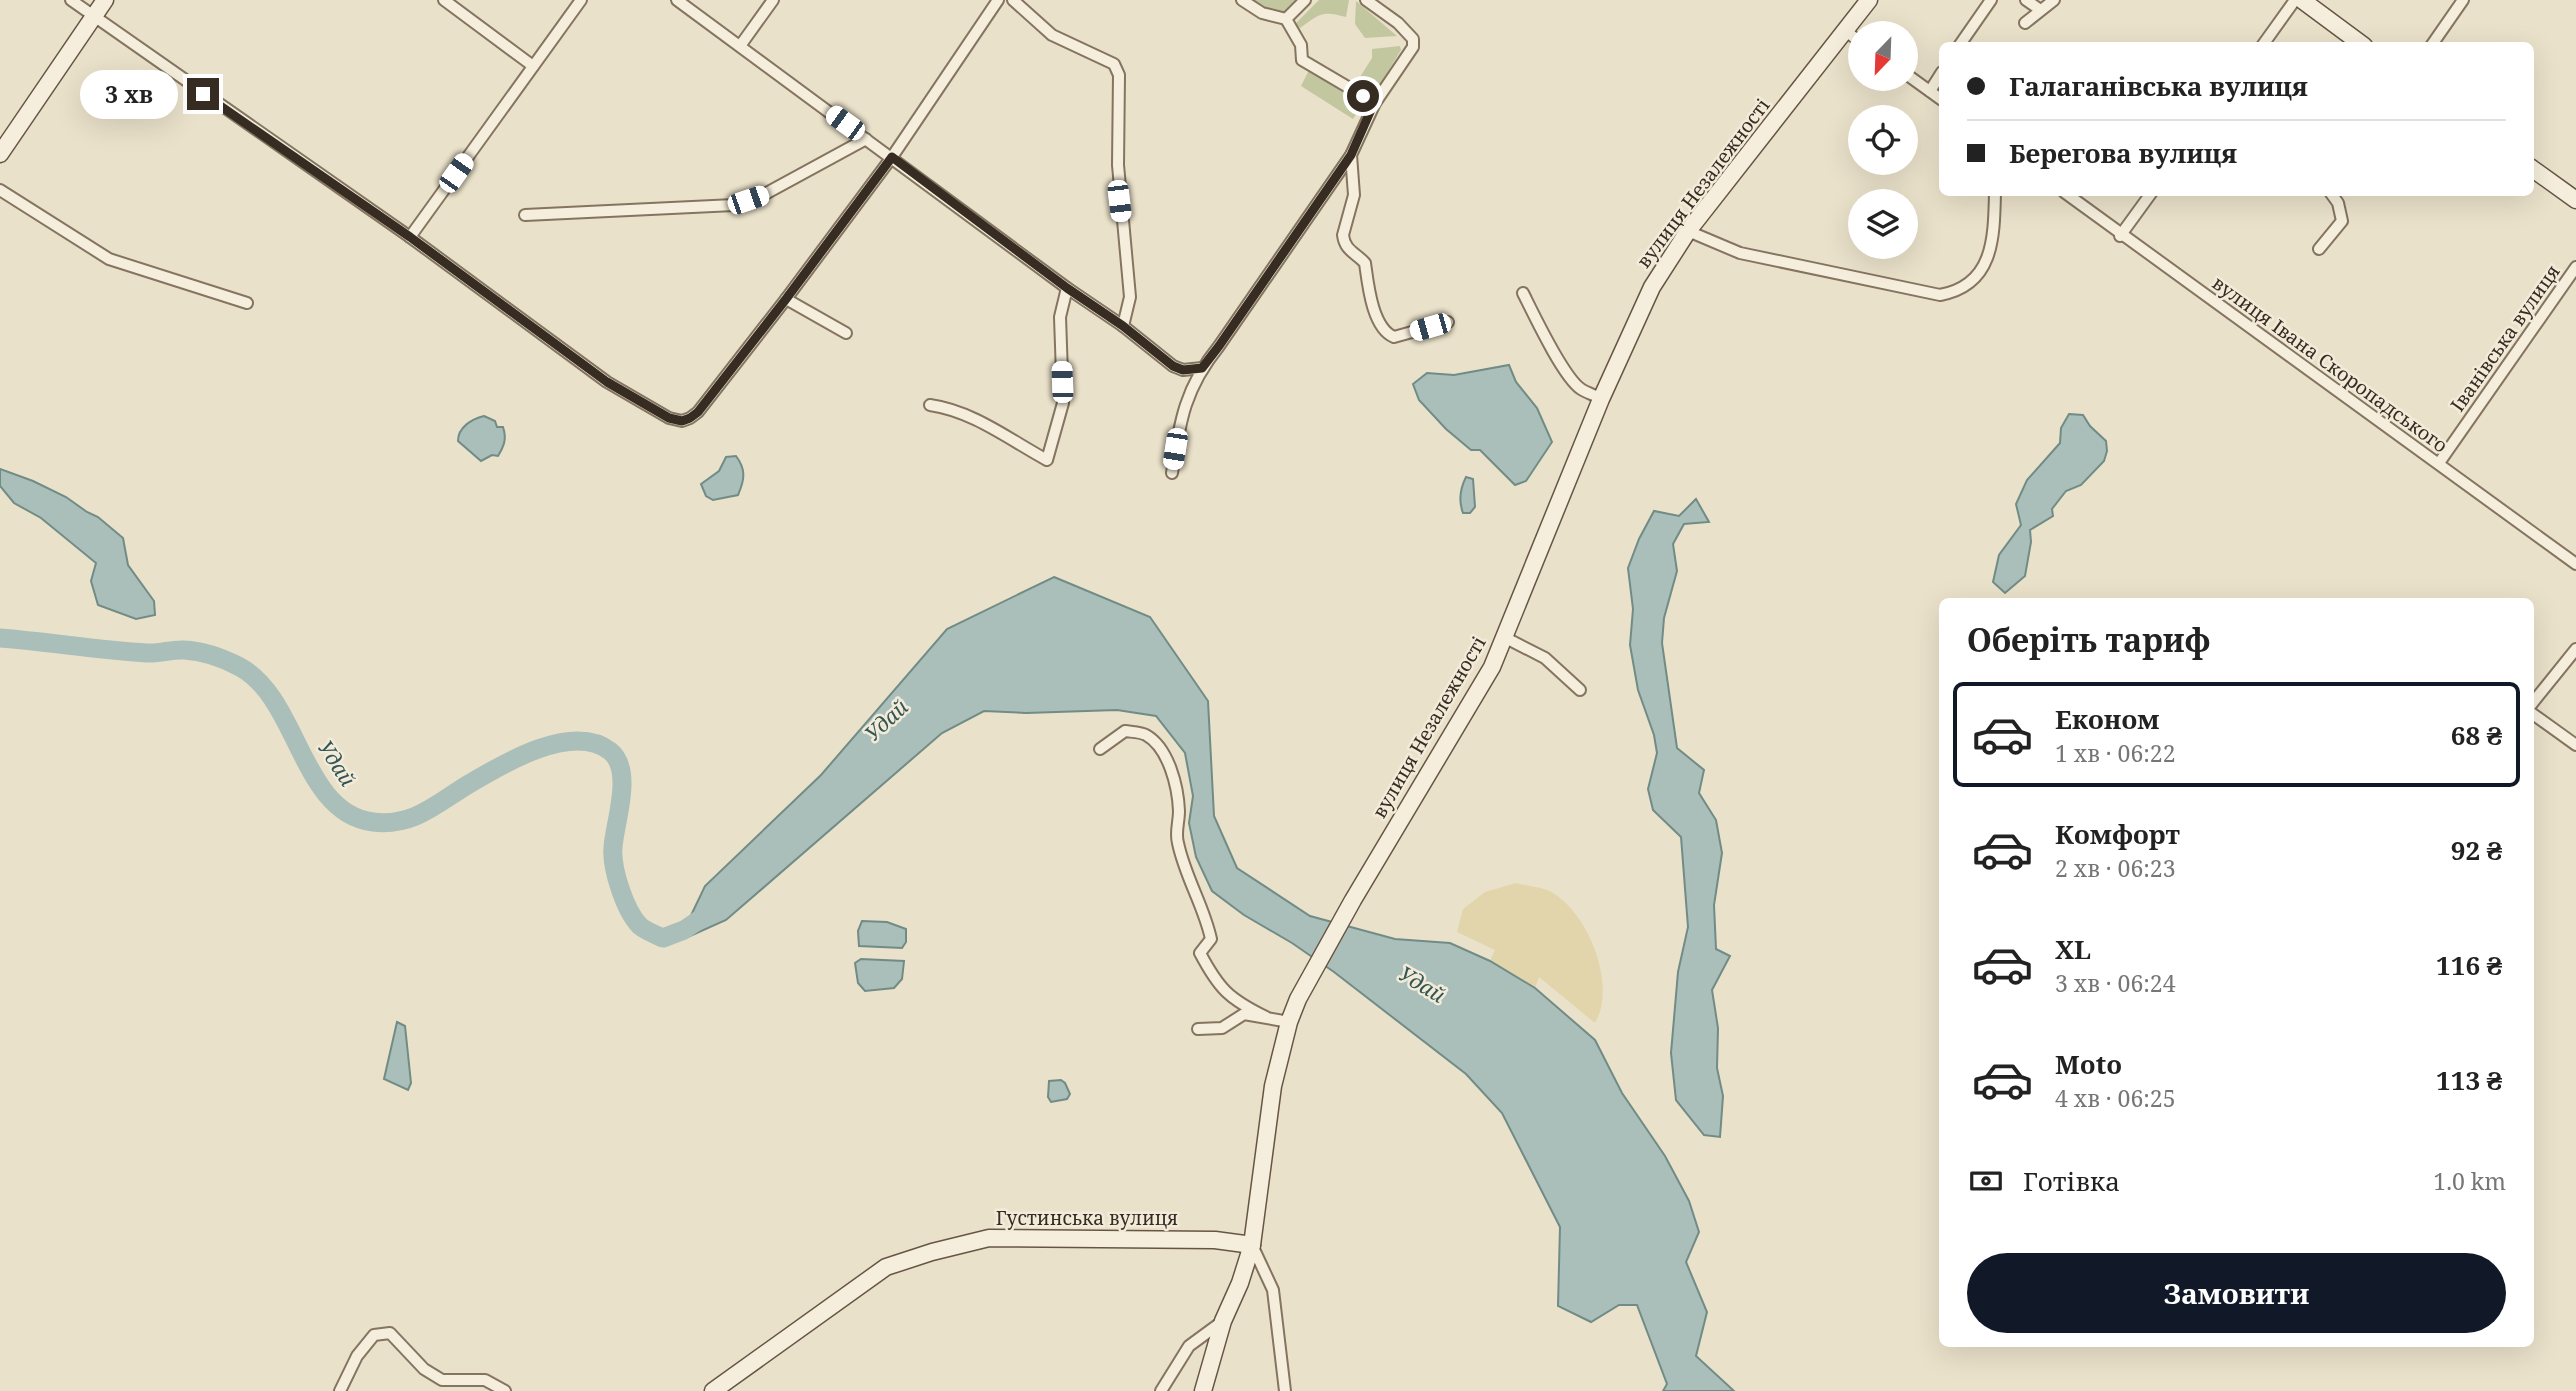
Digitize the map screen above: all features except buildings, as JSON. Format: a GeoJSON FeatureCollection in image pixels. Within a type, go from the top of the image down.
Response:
{"type":"FeatureCollection","features":[{"type":"Feature","properties":{"kind":"main road"},"geometry":{"type":"LineString","coordinates":[[0,154],[105,0]]}},
{"type":"Feature","properties":{"kind":"main road","name":"вулиця Незалежності"},"geometry":{"type":"LineString","coordinates":[[1223,1321],[1240,1283],[1252,1245],[1273,1086],[1289,1022],[1298,999],[1353,900],[1492,667],[1601,399],[1652,287],[1688,231],[1869,0]]}},
{"type":"Feature","properties":{"kind":"main road"},"geometry":{"type":"LineString","coordinates":[[2302,0],[2359,42]]}},
{"type":"Feature","properties":{"kind":"main road"},"geometry":{"type":"LineString","coordinates":[[2534,170],[2576,200]]}},
{"type":"Feature","properties":{"kind":"main road","name":"Густинська вулиця"},"geometry":{"type":"LineString","coordinates":[[713,1391],[886,1268],[932,1252],[989,1238],[1215,1240],[1252,1245]]}},
{"type":"Feature","properties":{"kind":"main road"},"geometry":{"type":"LineString","coordinates":[[1202,1391],[1223,1321]]}},
{"type":"Feature","properties":{"kind":"street"},"geometry":{"type":"LineString","coordinates":[[71,0],[410,237],[607,382],[669,418],[682,421],[698,412],[786,299],[892,157],[999,0]]}},
{"type":"Feature","properties":{"kind":"street"},"geometry":{"type":"LineString","coordinates":[[444,0],[533,66]]}},
{"type":"Feature","properties":{"kind":"street"},"geometry":{"type":"LineString","coordinates":[[410,237],[580,0]]}},
{"type":"Feature","properties":{"kind":"street"},"geometry":{"type":"LineString","coordinates":[[677,0],[1067,288],[1123,326],[1173,366],[1183,370],[1202,368]]}},
{"type":"Feature","properties":{"kind":"street"},"geometry":{"type":"LineString","coordinates":[[740,46],[773,0]]}},
{"type":"Feature","properties":{"kind":"street"},"geometry":{"type":"LineString","coordinates":[[1013,0],[1052,35],[1114,64],[1119,75],[1118,177],[1130,298],[1123,326]]}},
{"type":"Feature","properties":{"kind":"street"},"geometry":{"type":"LineString","coordinates":[[1242,0],[1262,13],[1286,19],[1301,45],[1302,60],[1374,103]]}},
{"type":"Feature","properties":{"kind":"street"},"geometry":{"type":"LineString","coordinates":[[1286,19],[1305,0]]}},
{"type":"Feature","properties":{"kind":"street"},"geometry":{"type":"LineString","coordinates":[[1172,473],[1182,414],[1202,368],[1351,155],[1374,103],[1413,47],[1413,39],[1398,23],[1366,0]]}},
{"type":"Feature","properties":{"kind":"street"},"geometry":{"type":"LineString","coordinates":[[1962,42],[1992,0]]}},
{"type":"Feature","properties":{"kind":"street"},"geometry":{"type":"LineString","coordinates":[[2026,0],[2039,9]]}},
{"type":"Feature","properties":{"kind":"street"},"geometry":{"type":"LineString","coordinates":[[2025,23],[2039,9],[2054,0]]}},
{"type":"Feature","properties":{"kind":"street"},"geometry":{"type":"LineString","coordinates":[[2265,42],[2295,0]]}},
{"type":"Feature","properties":{"kind":"street"},"geometry":{"type":"LineString","coordinates":[[2434,42],[2463,0]]}},
{"type":"Feature","properties":{"kind":"street"},"geometry":{"type":"LineString","coordinates":[[1930,91],[1939,77]]}},
{"type":"Feature","properties":{"kind":"street"},"geometry":{"type":"LineString","coordinates":[[1918,82],[1939,98]]}},
{"type":"Feature","properties":{"kind":"street"},"geometry":{"type":"LineString","coordinates":[[525,215],[734,205],[763,195],[866,139]]}},
{"type":"Feature","properties":{"kind":"street"},"geometry":{"type":"LineString","coordinates":[[1351,155],[1354,195],[1343,242],[1347,250],[1365,263],[1370,300],[1384,330],[1394,337],[1448,322]]}},
{"type":"Feature","properties":{"kind":"street"},"geometry":{"type":"LineString","coordinates":[[0,190],[109,259],[247,303]]}},
{"type":"Feature","properties":{"kind":"street"},"geometry":{"type":"LineString","coordinates":[[1688,231],[1740,253],[1940,295],[1957,292],[1983,273],[1994,226],[1994,196]]}},
{"type":"Feature","properties":{"kind":"street","name":"вулиця Івана Скоропадського"},"geometry":{"type":"LineString","coordinates":[[2069,196],[2120,236],[2576,564]]}},
{"type":"Feature","properties":{"kind":"street"},"geometry":{"type":"LineString","coordinates":[[2120,236],[2149,196]]}},
{"type":"Feature","properties":{"kind":"street"},"geometry":{"type":"LineString","coordinates":[[2319,248],[2342,221],[2338,203],[2333,196]]}},
{"type":"Feature","properties":{"kind":"street","name":"Іванівська вулиця"},"geometry":{"type":"LineString","coordinates":[[2439,463],[2576,267]]}},
{"type":"Feature","properties":{"kind":"street"},"geometry":{"type":"LineString","coordinates":[[930,405],[948,407],[979,421],[1047,460],[1063,403],[1060,317],[1067,288]]}},
{"type":"Feature","properties":{"kind":"street"},"geometry":{"type":"LineString","coordinates":[[1523,293],[1572,381],[1601,399]]}},
{"type":"Feature","properties":{"kind":"street"},"geometry":{"type":"LineString","coordinates":[[786,299],[846,333]]}},
{"type":"Feature","properties":{"kind":"street"},"geometry":{"type":"LineString","coordinates":[[1504,637],[1545,658],[1580,690]]}},
{"type":"Feature","properties":{"kind":"street"},"geometry":{"type":"LineString","coordinates":[[2534,701],[2576,649]]}},
{"type":"Feature","properties":{"kind":"street"},"geometry":{"type":"LineString","coordinates":[[2534,715],[2576,745]]}},
{"type":"Feature","properties":{"kind":"street"},"geometry":{"type":"LineString","coordinates":[[1100,749],[1125,732],[1144,733],[1160,746],[1175,790],[1179,811],[1177,840],[1188,882],[1206,916],[1211,939],[1200,953],[1210,973],[1233,1001],[1266,1017]]}},
{"type":"Feature","properties":{"kind":"street"},"geometry":{"type":"LineString","coordinates":[[1198,1029],[1222,1028],[1244,1014],[1289,1022]]}},
{"type":"Feature","properties":{"kind":"street"},"geometry":{"type":"LineString","coordinates":[[1252,1245],[1273,1290],[1285,1391]]}},
{"type":"Feature","properties":{"kind":"street","name":"вулиця Незалежності"},"geometry":{"type":"LineString","coordinates":[[1161,1391],[1189,1346],[1223,1321]]}},
{"type":"Feature","properties":{"kind":"street"},"geometry":{"type":"LineString","coordinates":[[340,1391],[357,1356],[374,1335],[390,1333],[424,1369],[442,1380],[485,1380],[505,1391]]}},
{"type":"Feature","properties":{"kind":"green space"},"geometry":{"type":"Polygon","coordinates":[[[1252,0],[1296,0],[1285,11],[1275,13],[1252,0]]]}},
{"type":"Feature","properties":{"kind":"green space"},"geometry":{"type":"Polygon","coordinates":[[[1319,0],[1349,0],[1346,17],[1326,14],[1300,28],[1295,24],[1319,0]]]}},
{"type":"Feature","properties":{"kind":"green space"},"geometry":{"type":"Polygon","coordinates":[[[1356,1],[1397,36],[1365,38],[1355,24],[1356,1]]]}},
{"type":"Feature","properties":{"kind":"green space"},"geometry":{"type":"Polygon","coordinates":[[[1400,46],[1401,50],[1372,97],[1355,85],[1372,58],[1372,49],[1400,46]]]}},
{"type":"Feature","properties":{"kind":"green space"},"geometry":{"type":"Polygon","coordinates":[[[1310,68],[1364,103],[1353,119],[1301,86],[1310,68]]]}},
{"type":"Feature","properties":{"kind":"sand"},"geometry":{"type":"Polygon","coordinates":[[[1516,883],[1553,893],[1578,917],[1588,934],[1596,952],[1603,990],[1595,1023],[1539,977],[1535,988],[1490,961],[1495,950],[1457,932],[1463,909],[1485,892],[1516,883]]]}},
{"type":"Feature","properties":{"kind":"water"},"geometry":{"type":"Polygon","coordinates":[[[1509,365],[1516,382],[1537,408],[1552,442],[1526,481],[1515,485],[1480,450],[1471,450],[1446,429],[1419,400],[1413,384],[1427,373],[1454,375],[1509,365]]]}},
{"type":"Feature","properties":{"kind":"water"},"geometry":{"type":"Polygon","coordinates":[[[2069,414],[2083,415],[2106,441],[2104,461],[2081,485],[2066,491],[2052,509],[2053,516],[2030,530],[2031,542],[2025,576],[2005,593],[1993,582],[1999,555],[2021,525],[2016,504],[2027,480],[2060,443],[2061,428],[2069,414]]]}},
{"type":"Feature","properties":{"kind":"water"},"geometry":{"type":"Polygon","coordinates":[[[484,416],[495,421],[497,427],[503,427],[505,439],[498,456],[492,455],[481,461],[458,441],[466,424],[484,416]]]}},
{"type":"Feature","properties":{"kind":"water"},"geometry":{"type":"Polygon","coordinates":[[[736,456],[742,465],[743,474],[738,495],[713,500],[706,496],[701,484],[719,471],[726,457],[736,456]]]}},
{"type":"Feature","properties":{"kind":"water"},"geometry":{"type":"Polygon","coordinates":[[[0,469],[66,497],[98,517],[123,538],[128,565],[154,601],[155,615],[136,619],[98,605],[91,581],[96,563],[41,518],[14,503],[0,486],[0,469]]]}},
{"type":"Feature","properties":{"kind":"water"},"geometry":{"type":"Polygon","coordinates":[[[1466,477],[1473,479],[1475,507],[1470,513],[1463,513],[1460,499],[1466,477]]]}},
{"type":"Feature","properties":{"kind":"water"},"geometry":{"type":"Polygon","coordinates":[[[1696,499],[1709,522],[1684,524],[1673,544],[1677,571],[1664,618],[1662,643],[1677,748],[1704,770],[1699,793],[1716,820],[1722,853],[1714,905],[1716,949],[1730,956],[1712,990],[1718,1028],[1717,1068],[1723,1096],[1720,1137],[1704,1135],[1676,1100],[1671,1053],[1678,972],[1688,927],[1681,837],[1653,810],[1648,789],[1657,753],[1654,735],[1638,690],[1630,645],[1633,609],[1628,568],[1639,539],[1654,511],[1679,516],[1696,499]]]}},
{"type":"Feature","properties":{"kind":"water"},"geometry":{"type":"Polygon","coordinates":[[[1054,577],[1150,617],[1208,701],[1214,816],[1237,868],[1310,916],[1395,939],[1450,943],[1490,961],[1535,988],[1595,1040],[1622,1093],[1665,1156],[1689,1201],[1699,1232],[1686,1262],[1707,1312],[1696,1356],[1734,1391],[1663,1391],[1667,1384],[1637,1305],[1619,1305],[1591,1322],[1558,1306],[1560,1227],[1502,1113],[1466,1074],[1334,972],[1244,915],[1212,891],[1196,857],[1189,823],[1193,796],[1185,753],[1156,716],[1117,710],[1026,713],[984,711],[942,733],[726,920],[688,937],[684,930],[705,886],[821,775],[947,629],[1054,577]]]}},
{"type":"Feature","properties":{"kind":"water"},"geometry":{"type":"Polygon","coordinates":[[[862,921],[887,922],[906,929],[906,942],[902,948],[859,946],[858,931],[862,921]]]}},
{"type":"Feature","properties":{"kind":"water"},"geometry":{"type":"Polygon","coordinates":[[[861,959],[904,961],[902,979],[894,988],[865,991],[858,983],[855,963],[861,959]]]}},
{"type":"Feature","properties":{"kind":"water"},"geometry":{"type":"Polygon","coordinates":[[[397,1022],[405,1026],[411,1083],[408,1090],[384,1079],[397,1022]]]}},
{"type":"Feature","properties":{"kind":"water"},"geometry":{"type":"Polygon","coordinates":[[[1061,1080],[1070,1094],[1067,1099],[1051,1102],[1048,1097],[1049,1081],[1061,1080]]]}},
{"type":"Feature","properties":{"kind":"waterway","name":"Удай"},"geometry":{"type":"LineString","coordinates":[[0,638],[147,653],[191,651],[240,667],[260,682],[276,703],[315,777],[330,798],[349,814],[373,822],[388,823],[413,817],[501,766],[539,749],[558,743],[595,743],[610,751],[621,770],[621,796],[613,856],[620,889],[634,919],[642,928],[663,938],[684,930],[706,915]]}},
{"type":"Feature","properties":{"kind":"route"},"geometry":{"type":"LineString","coordinates":[[203,94],[410,237],[607,382],[669,418],[682,421],[698,412],[892,157],[1067,288],[1123,326],[1173,366],[1183,370],[1202,368],[1351,155],[1374,103],[1363,96]]}}]}
